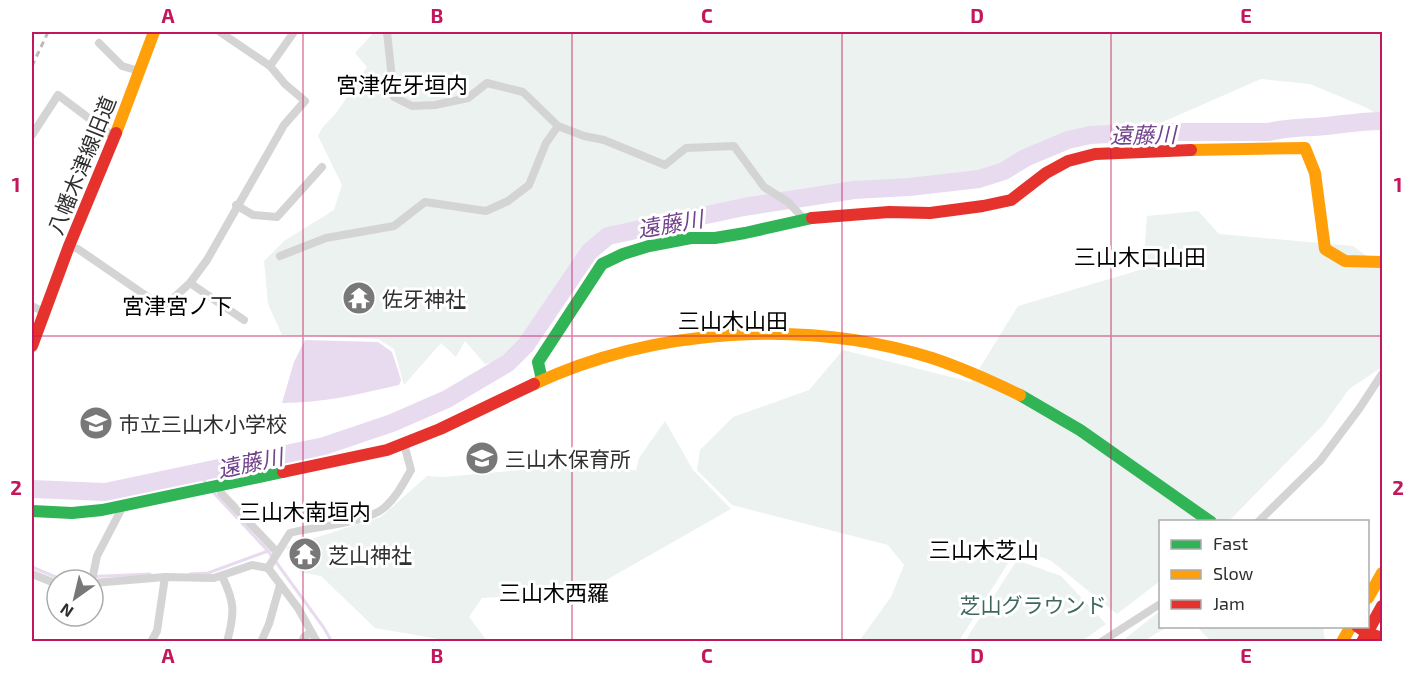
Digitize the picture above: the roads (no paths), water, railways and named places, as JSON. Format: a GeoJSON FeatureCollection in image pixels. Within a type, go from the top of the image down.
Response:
{"type":"FeatureCollection","features":[{"type":"Feature","properties":{"kind":"street","name":"八幡木津線旧道"},"geometry":{"type":"LineString","coordinates":[[32,346],[35,333],[154,32]]}},
{"type":"Feature","properties":{"kind":"street"},"geometry":{"type":"LineString","coordinates":[[69,246],[78,249],[158,304],[167,304],[189,283],[207,260],[236,205],[284,125],[305,101],[285,84],[270,66],[220,32]]}},
{"type":"Feature","properties":{"kind":"street"},"geometry":{"type":"LineString","coordinates":[[270,66],[294,32]]}},
{"type":"Feature","properties":{"kind":"street"},"geometry":{"type":"LineString","coordinates":[[387,32],[394,98],[412,106],[435,105],[468,98],[487,83],[523,92],[558,126],[584,136],[604,140],[665,165],[686,148],[734,146],[764,187],[788,202],[804,219]]}},
{"type":"Feature","properties":{"kind":"street"},"geometry":{"type":"LineString","coordinates":[[99,43],[122,66],[139,71]]}},
{"type":"Feature","properties":{"kind":"street"},"geometry":{"type":"LineString","coordinates":[[32,135],[58,95],[114,137]]}},
{"type":"Feature","properties":{"kind":"street"},"geometry":{"type":"LineString","coordinates":[[280,256],[327,238],[394,226],[425,202],[486,211],[508,201],[529,184],[546,142],[558,126]]}},
{"type":"Feature","properties":{"kind":"street"},"geometry":{"type":"LineString","coordinates":[[542,380],[538,362],[602,264],[623,254],[649,246],[691,238],[745,233],[804,219],[879,212],[930,213],[984,206],[1011,200],[1046,173],[1068,161],[1095,154],[1305,148],[1315,173],[1325,249],[1346,261],[1383,262]]}},
{"type":"Feature","properties":{"kind":"street"},"geometry":{"type":"LineString","coordinates":[[236,205],[253,214],[277,217],[322,167]]}},
{"type":"Feature","properties":{"kind":"street"},"geometry":{"type":"LineString","coordinates":[[189,283],[244,320]]}},
{"type":"Feature","properties":{"kind":"street"},"geometry":{"type":"LineString","coordinates":[[32,306],[44,312]]}},
{"type":"Feature","properties":{"kind":"street"},"geometry":{"type":"LineString","coordinates":[[32,511],[72,513],[123,506],[367,454],[404,444],[446,427],[542,380],[593,360],[631,350],[710,336],[755,333],[819,335],[889,347],[946,363],[987,378],[1069,422],[1208,520]]}},
{"type":"Feature","properties":{"kind":"street"},"geometry":{"type":"LineString","coordinates":[[1260,520],[1320,461],[1383,374]]}},
{"type":"Feature","properties":{"kind":"street"},"geometry":{"type":"LineString","coordinates":[[269,567],[290,533],[362,519],[383,509],[398,494],[411,470],[404,444]]}},
{"type":"Feature","properties":{"kind":"street"},"geometry":{"type":"LineString","coordinates":[[219,486],[221,493],[276,554]]}},
{"type":"Feature","properties":{"kind":"street"},"geometry":{"type":"LineString","coordinates":[[95,568],[97,556],[123,506]]}},
{"type":"Feature","properties":{"kind":"street"},"geometry":{"type":"LineString","coordinates":[[105,580],[165,577],[214,578],[252,565],[269,567]]}},
{"type":"Feature","properties":{"kind":"street"},"geometry":{"type":"LineString","coordinates":[[269,567],[298,608],[317,642]]}},
{"type":"Feature","properties":{"kind":"street"},"geometry":{"type":"LineString","coordinates":[[1369,596],[1383,573]]}},
{"type":"Feature","properties":{"kind":"street"},"geometry":{"type":"LineString","coordinates":[[222,576],[232,596],[234,618],[227,642]]}},
{"type":"Feature","properties":{"kind":"street"},"geometry":{"type":"LineString","coordinates":[[151,642],[157,631],[165,577]]}},
{"type":"Feature","properties":{"kind":"street"},"geometry":{"type":"LineString","coordinates":[[261,642],[269,624],[280,585]]}},
{"type":"Feature","properties":{"kind":"street"},"geometry":{"type":"LineString","coordinates":[[1101,642],[1159,605]]}},
{"type":"Feature","properties":{"kind":"street"},"geometry":{"type":"LineString","coordinates":[[1383,606],[1364,636],[1383,638]]}},
{"type":"Feature","properties":{"kind":"street"},"geometry":{"type":"LineString","coordinates":[[1342,642],[1350,628]]}},
{"type":"Feature","properties":{"kind":"street"},"geometry":{"type":"LineString","coordinates":[[302,642],[304,637],[311,632]]}},
{"type":"Feature","properties":{"kind":"waterway","name":"遠藤川"},"geometry":{"type":"LineString","coordinates":[[32,489],[105,492],[324,446],[392,423],[447,399],[508,363],[526,345],[589,252],[608,236],[744,207],[854,190],[909,187],[979,179],[1004,171],[1025,158],[1068,140],[1090,135],[1149,132],[1269,132],[1290,128],[1382,121]]}},
{"type":"Feature","properties":{"kind":"waterway"},"geometry":{"type":"LineString","coordinates":[[198,473],[206,483]]}},
{"type":"Feature","properties":{"kind":"waterway"},"geometry":{"type":"LineString","coordinates":[[212,491],[268,551],[332,642]]}},
{"type":"Feature","properties":{"kind":"waterway"},"geometry":{"type":"LineString","coordinates":[[190,574],[208,573],[268,551]]}},
{"type":"Feature","properties":{"kind":"waterway"},"geometry":{"type":"LineString","coordinates":[[32,567],[58,578],[150,574]]}},
{"type":"Feature","properties":{"kind":"railway"},"geometry":{"type":"LineString","coordinates":[[32,66],[48,32]]}},
{"type":"Feature","properties":{"kind":"place","name":"佐牙神社"},"geometry":{"type":"Point","coordinates":[359,298]}},
{"type":"Feature","properties":{"kind":"place","name":"市立三山木小学校"},"geometry":{"type":"Point","coordinates":[96,423]}},
{"type":"Feature","properties":{"kind":"place","name":"三山木保育所"},"geometry":{"type":"Point","coordinates":[482,458]}},
{"type":"Feature","properties":{"kind":"place","name":"芝山神社"},"geometry":{"type":"Point","coordinates":[305,554]}},
{"type":"Feature","properties":{"kind":"district","name":"宮津佐牙垣内"},"geometry":{"type":"Point","coordinates":[402,84]}},
{"type":"Feature","properties":{"kind":"district","name":"三山木口山田"},"geometry":{"type":"Point","coordinates":[1140,256]}},
{"type":"Feature","properties":{"kind":"district","name":"宮津宮ノ下"},"geometry":{"type":"Point","coordinates":[177,305]}},
{"type":"Feature","properties":{"kind":"district","name":"三山木山田"},"geometry":{"type":"Point","coordinates":[733,320]}},
{"type":"Feature","properties":{"kind":"district","name":"三山木南垣内"},"geometry":{"type":"Point","coordinates":[305,511]}},
{"type":"Feature","properties":{"kind":"district","name":"三山木芝山"},"geometry":{"type":"Point","coordinates":[984,549]}},
{"type":"Feature","properties":{"kind":"district","name":"三山木西羅"},"geometry":{"type":"Point","coordinates":[554,592]}},
{"type":"Feature","properties":{"kind":"park label","name":"芝山グラウンド"},"geometry":{"type":"Point","coordinates":[1033,604]}}]}
